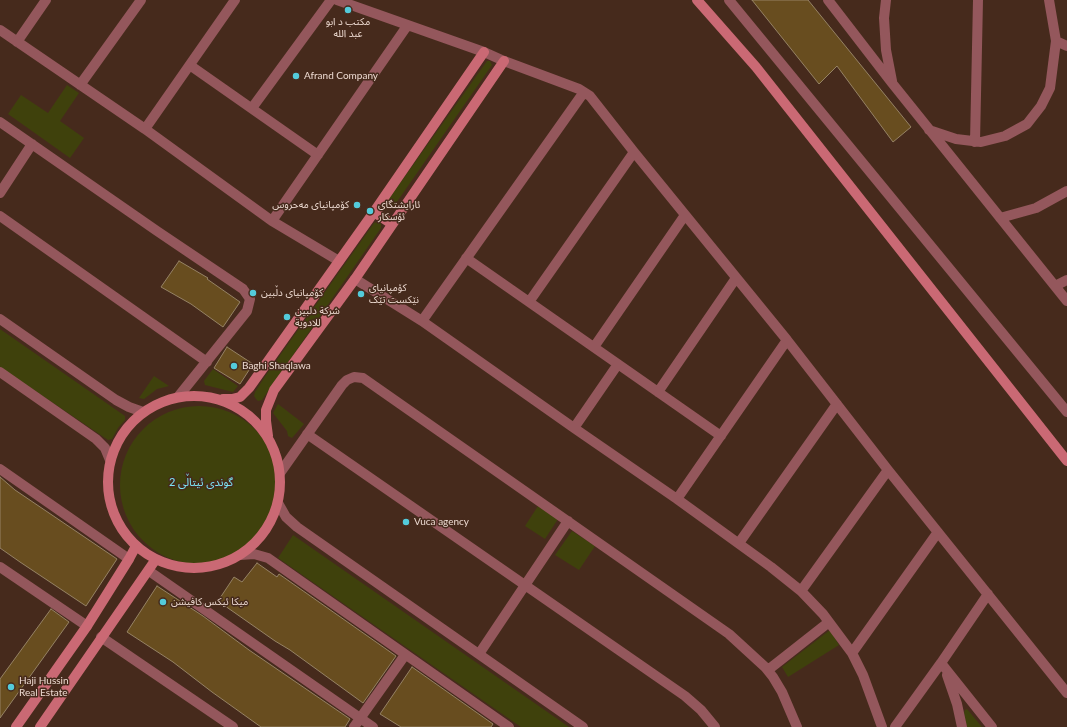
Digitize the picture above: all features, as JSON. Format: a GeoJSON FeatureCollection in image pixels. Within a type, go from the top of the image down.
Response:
{"type":"FeatureCollection","features":[{"type":"Feature","properties":{"kind":"street"},"geometry":{"type":"LineString","coordinates":[[17,42],[46,0]]}},
{"type":"Feature","properties":{"kind":"street"},"geometry":{"type":"LineString","coordinates":[[80,85],[141,0]]}},
{"type":"Feature","properties":{"kind":"street"},"geometry":{"type":"LineString","coordinates":[[146,129],[191,66],[235,0]]}},
{"type":"Feature","properties":{"kind":"street"},"geometry":{"type":"LineString","coordinates":[[252,108],[330,0]]}},
{"type":"Feature","properties":{"kind":"street"},"geometry":{"type":"LineString","coordinates":[[337,0],[484,52],[504,62],[584,92],[594,101],[685,216],[787,340],[888,470],[1067,693]]}},
{"type":"Feature","properties":{"kind":"street"},"geometry":{"type":"LineString","coordinates":[[697,0],[756,67],[1066,457]]}},
{"type":"Feature","properties":{"kind":"street"},"geometry":{"type":"LineString","coordinates":[[729,0],[1067,412]]}},
{"type":"Feature","properties":{"kind":"street"},"geometry":{"type":"LineString","coordinates":[[828,0],[892,84],[1067,301]]}},
{"type":"Feature","properties":{"kind":"street"},"geometry":{"type":"LineString","coordinates":[[886,0],[884,18],[886,50],[892,84]]}},
{"type":"Feature","properties":{"kind":"street"},"geometry":{"type":"LineString","coordinates":[[975,142],[978,0]]}},
{"type":"Feature","properties":{"kind":"street"},"geometry":{"type":"LineString","coordinates":[[929,130],[956,139],[981,142],[1005,136],[1027,124],[1041,106],[1050,88],[1056,41],[1049,0]]}},
{"type":"Feature","properties":{"kind":"street"},"geometry":{"type":"LineString","coordinates":[[272,221],[407,26]]}},
{"type":"Feature","properties":{"kind":"street"},"geometry":{"type":"LineString","coordinates":[[0,30],[146,129],[272,221],[339,261]]}},
{"type":"Feature","properties":{"kind":"street"},"geometry":{"type":"LineString","coordinates":[[1056,41],[1067,46]]}},
{"type":"Feature","properties":{"kind":"street"},"geometry":{"type":"LineString","coordinates":[[218,399],[238,407],[247,413],[268,438],[274,449],[280,473],[281,483],[278,503],[264,532],[253,545],[240,554],[224,562],[208,567],[190,568],[173,565],[156,559],[136,546],[120,526],[111,505],[108,482],[110,460],[116,444],[125,430],[143,412],[163,401],[178,397],[198,396],[228,400],[243,395],[246,392],[374,212],[484,52]]}},
{"type":"Feature","properties":{"kind":"street"},"geometry":{"type":"LineString","coordinates":[[268,438],[266,410],[274,390],[355,279],[504,62]]}},
{"type":"Feature","properties":{"kind":"street"},"geometry":{"type":"LineString","coordinates":[[191,66],[318,155]]}},
{"type":"Feature","properties":{"kind":"street"},"geometry":{"type":"LineString","coordinates":[[422,321],[584,92]]}},
{"type":"Feature","properties":{"kind":"street"},"geometry":{"type":"LineString","coordinates":[[0,122],[157,231],[243,288],[250,299],[248,311],[178,397]]}},
{"type":"Feature","properties":{"kind":"street"},"geometry":{"type":"LineString","coordinates":[[0,194],[32,144]]}},
{"type":"Feature","properties":{"kind":"street"},"geometry":{"type":"LineString","coordinates":[[529,302],[634,152]]}},
{"type":"Feature","properties":{"kind":"street"},"geometry":{"type":"LineString","coordinates":[[1000,218],[1036,208],[1067,191]]}},
{"type":"Feature","properties":{"kind":"street"},"geometry":{"type":"LineString","coordinates":[[374,212],[392,224]]}},
{"type":"Feature","properties":{"kind":"street"},"geometry":{"type":"LineString","coordinates":[[0,216],[206,362]]}},
{"type":"Feature","properties":{"kind":"street"},"geometry":{"type":"LineString","coordinates":[[594,347],[685,216]]}},
{"type":"Feature","properties":{"kind":"street"},"geometry":{"type":"LineString","coordinates":[[466,258],[722,436]]}},
{"type":"Feature","properties":{"kind":"street"},"geometry":{"type":"LineString","coordinates":[[658,392],[736,278]]}},
{"type":"Feature","properties":{"kind":"street"},"geometry":{"type":"LineString","coordinates":[[355,279],[422,321],[677,499],[739,543],[801,591],[817,606],[852,653],[863,675],[882,727]]}},
{"type":"Feature","properties":{"kind":"street"},"geometry":{"type":"LineString","coordinates":[[1055,286],[1067,280]]}},
{"type":"Feature","properties":{"kind":"street"},"geometry":{"type":"LineString","coordinates":[[0,319],[116,400],[143,412]]}},
{"type":"Feature","properties":{"kind":"street"},"geometry":{"type":"LineString","coordinates":[[677,499],[787,340]]}},
{"type":"Feature","properties":{"kind":"street"},"geometry":{"type":"LineString","coordinates":[[574,428],[618,364]]}},
{"type":"Feature","properties":{"kind":"street"},"geometry":{"type":"LineString","coordinates":[[0,372],[96,439],[105,448],[110,460]]}},
{"type":"Feature","properties":{"kind":"street"},"geometry":{"type":"LineString","coordinates":[[280,473],[345,382],[354,377],[363,378],[716,624],[744,647],[768,670],[782,692],[797,727]]}},
{"type":"Feature","properties":{"kind":"street"},"geometry":{"type":"LineString","coordinates":[[739,543],[837,404]]}},
{"type":"Feature","properties":{"kind":"street"},"geometry":{"type":"LineString","coordinates":[[307,434],[685,696],[701,710],[715,727]]}},
{"type":"Feature","properties":{"kind":"street"},"geometry":{"type":"LineString","coordinates":[[0,469],[129,559]]}},
{"type":"Feature","properties":{"kind":"street"},"geometry":{"type":"LineString","coordinates":[[801,591],[888,470]]}},
{"type":"Feature","properties":{"kind":"street"},"geometry":{"type":"LineString","coordinates":[[278,503],[286,517],[291,522],[583,727]]}},
{"type":"Feature","properties":{"kind":"street"},"geometry":{"type":"LineString","coordinates":[[479,654],[526,586],[568,521]]}},
{"type":"Feature","properties":{"kind":"street"},"geometry":{"type":"LineString","coordinates":[[852,653],[938,532]]}},
{"type":"Feature","properties":{"kind":"street"},"geometry":{"type":"LineString","coordinates":[[16,727],[87,626],[136,546]]}},
{"type":"Feature","properties":{"kind":"street"},"geometry":{"type":"LineString","coordinates":[[240,554],[254,554],[268,558],[509,727]]}},
{"type":"Feature","properties":{"kind":"street"},"geometry":{"type":"LineString","coordinates":[[40,727],[156,559]]}},
{"type":"Feature","properties":{"kind":"street"},"geometry":{"type":"LineString","coordinates":[[0,567],[87,626]]}},
{"type":"Feature","properties":{"kind":"street"},"geometry":{"type":"LineString","coordinates":[[149,571],[373,727]]}},
{"type":"Feature","properties":{"kind":"street"},"geometry":{"type":"LineString","coordinates":[[895,727],[942,663],[988,594]]}},
{"type":"Feature","properties":{"kind":"street"},"geometry":{"type":"LineString","coordinates":[[768,670],[830,622]]}},
{"type":"Feature","properties":{"kind":"street"},"geometry":{"type":"LineString","coordinates":[[102,637],[233,727]]}},
{"type":"Feature","properties":{"kind":"street"},"geometry":{"type":"LineString","coordinates":[[354,727],[405,655]]}},
{"type":"Feature","properties":{"kind":"street"},"geometry":{"type":"LineString","coordinates":[[942,663],[957,704],[962,727]]}},
{"type":"Feature","properties":{"kind":"street"},"geometry":{"type":"LineString","coordinates":[[942,663],[992,727]]}},
{"type":"Feature","properties":{"kind":"shaded area"},"geometry":{"type":"Polygon","coordinates":[[[487,61],[490,61],[492,65],[392,209],[390,209],[386,203],[487,61]]]}},
{"type":"Feature","properties":{"kind":"shaded area"},"geometry":{"type":"Polygon","coordinates":[[[67,85],[79,93],[60,121],[84,138],[70,158],[8,114],[21,95],[48,113],[67,85]]]}},
{"type":"Feature","properties":{"kind":"shaded area"},"geometry":{"type":"Polygon","coordinates":[[[377,222],[381,224],[381,228],[262,400],[258,401],[254,396],[255,392],[266,375],[374,223],[377,222]]]}},
{"type":"Feature","properties":{"kind":"shaded area"},"geometry":{"type":"Polygon","coordinates":[[[0,329],[125,416],[125,420],[118,428],[112,439],[108,440],[0,367],[0,329]]]}},
{"type":"Feature","properties":{"kind":"shaded area"},"geometry":{"type":"Polygon","coordinates":[[[213,369],[238,386],[233,392],[205,385],[204,381],[213,369]]]}},
{"type":"Feature","properties":{"kind":"shaded area"},"geometry":{"type":"Polygon","coordinates":[[[154,376],[169,386],[157,389],[144,399],[139,398],[154,376]]]}},
{"type":"Feature","properties":{"kind":"shaded area"},"geometry":{"type":"Polygon","coordinates":[[[278,404],[304,424],[292,438],[288,436],[287,431],[273,413],[278,404]]]}},
{"type":"Feature","properties":{"kind":"shaded area"},"geometry":{"type":"Polygon","coordinates":[[[199,406],[229,412],[255,429],[272,455],[278,485],[272,515],[255,541],[229,558],[199,564],[169,558],[143,541],[126,515],[120,485],[126,455],[143,429],[169,412],[199,406]]]}},
{"type":"Feature","properties":{"kind":"shaded area"},"geometry":{"type":"Polygon","coordinates":[[[538,506],[558,519],[545,539],[525,526],[538,506]]]}},
{"type":"Feature","properties":{"kind":"shaded area"},"geometry":{"type":"Polygon","coordinates":[[[572,531],[595,546],[579,570],[555,555],[572,531]]]}},
{"type":"Feature","properties":{"kind":"shaded area"},"geometry":{"type":"Polygon","coordinates":[[[293,535],[569,727],[521,727],[278,558],[293,535]]]}},
{"type":"Feature","properties":{"kind":"shaded area"},"geometry":{"type":"Polygon","coordinates":[[[830,630],[839,645],[788,677],[782,667],[830,630]]]}},
{"type":"Feature","properties":{"kind":"shaded area"},"geometry":{"type":"Polygon","coordinates":[[[967,709],[982,727],[967,727],[964,713],[967,709]]]}},
{"type":"Feature","properties":{"kind":"building"},"geometry":{"type":"Polygon","coordinates":[[[752,0],[808,0],[911,127],[893,142],[837,66],[819,84],[752,0]]]}},
{"type":"Feature","properties":{"kind":"building"},"geometry":{"type":"Polygon","coordinates":[[[179,261],[208,278],[207,279],[240,302],[223,327],[191,304],[161,287],[179,261]]]}},
{"type":"Feature","properties":{"kind":"building","name":"Baghi Shaqlawa"},"geometry":{"type":"Polygon","coordinates":[[[227,347],[253,364],[240,384],[214,368],[227,347]]]}},
{"type":"Feature","properties":{"kind":"building"},"geometry":{"type":"Polygon","coordinates":[[[0,477],[15,490],[117,559],[86,606],[0,548],[0,477]]]}},
{"type":"Feature","properties":{"kind":"building"},"geometry":{"type":"Polygon","coordinates":[[[257,563],[277,577],[279,574],[396,656],[363,703],[290,650],[218,601],[234,577],[242,582],[257,563]]]}},
{"type":"Feature","properties":{"kind":"building"},"geometry":{"type":"Polygon","coordinates":[[[157,586],[203,616],[249,650],[350,719],[345,727],[261,727],[173,662],[127,632],[157,586]]]}},
{"type":"Feature","properties":{"kind":"building"},"geometry":{"type":"Polygon","coordinates":[[[51,609],[69,622],[0,718],[0,679],[51,609]]]}},
{"type":"Feature","properties":{"kind":"building"},"geometry":{"type":"Polygon","coordinates":[[[412,667],[493,724],[491,727],[401,727],[380,714],[412,667]]]}},
{"type":"Feature","properties":{"kind":"place","name":"مكتب د ابو عبد الله"},"geometry":{"type":"Point","coordinates":[348,10]}},
{"type":"Feature","properties":{"kind":"place","name":"Afrand Company"},"geometry":{"type":"Point","coordinates":[296,76]}},
{"type":"Feature","properties":{"kind":"place","name":"کۆمپانیای مەحروس"},"geometry":{"type":"Point","coordinates":[357,205]}},
{"type":"Feature","properties":{"kind":"place","name":"ئارایشتگای ئۆسکار"},"geometry":{"type":"Point","coordinates":[370,211]}},
{"type":"Feature","properties":{"kind":"place","name":"کۆمپانیای دڵبین"},"geometry":{"type":"Point","coordinates":[253,293]}},
{"type":"Feature","properties":{"kind":"place","name":"کۆمپانیای نێکست تێک"},"geometry":{"type":"Point","coordinates":[361,294]}},
{"type":"Feature","properties":{"kind":"place","name":"شركة دلبين للادوية"},"geometry":{"type":"Point","coordinates":[287,317]}},
{"type":"Feature","properties":{"kind":"place","name":"Baghi Shaqlawa"},"geometry":{"type":"Point","coordinates":[234,366]}},
{"type":"Feature","properties":{"kind":"place","name":"Vuca agency"},"geometry":{"type":"Point","coordinates":[406,522]}},
{"type":"Feature","properties":{"kind":"place","name":"میکا ئیکس کافیشن"},"geometry":{"type":"Point","coordinates":[163,602]}},
{"type":"Feature","properties":{"kind":"place","name":"Haji Hussin Real Estate"},"geometry":{"type":"Point","coordinates":[11,687]}},
{"type":"Feature","properties":{"kind":"district","name":"گوندی ئیتاڵی 2"},"geometry":{"type":"Point","coordinates":[201,482]}}]}
